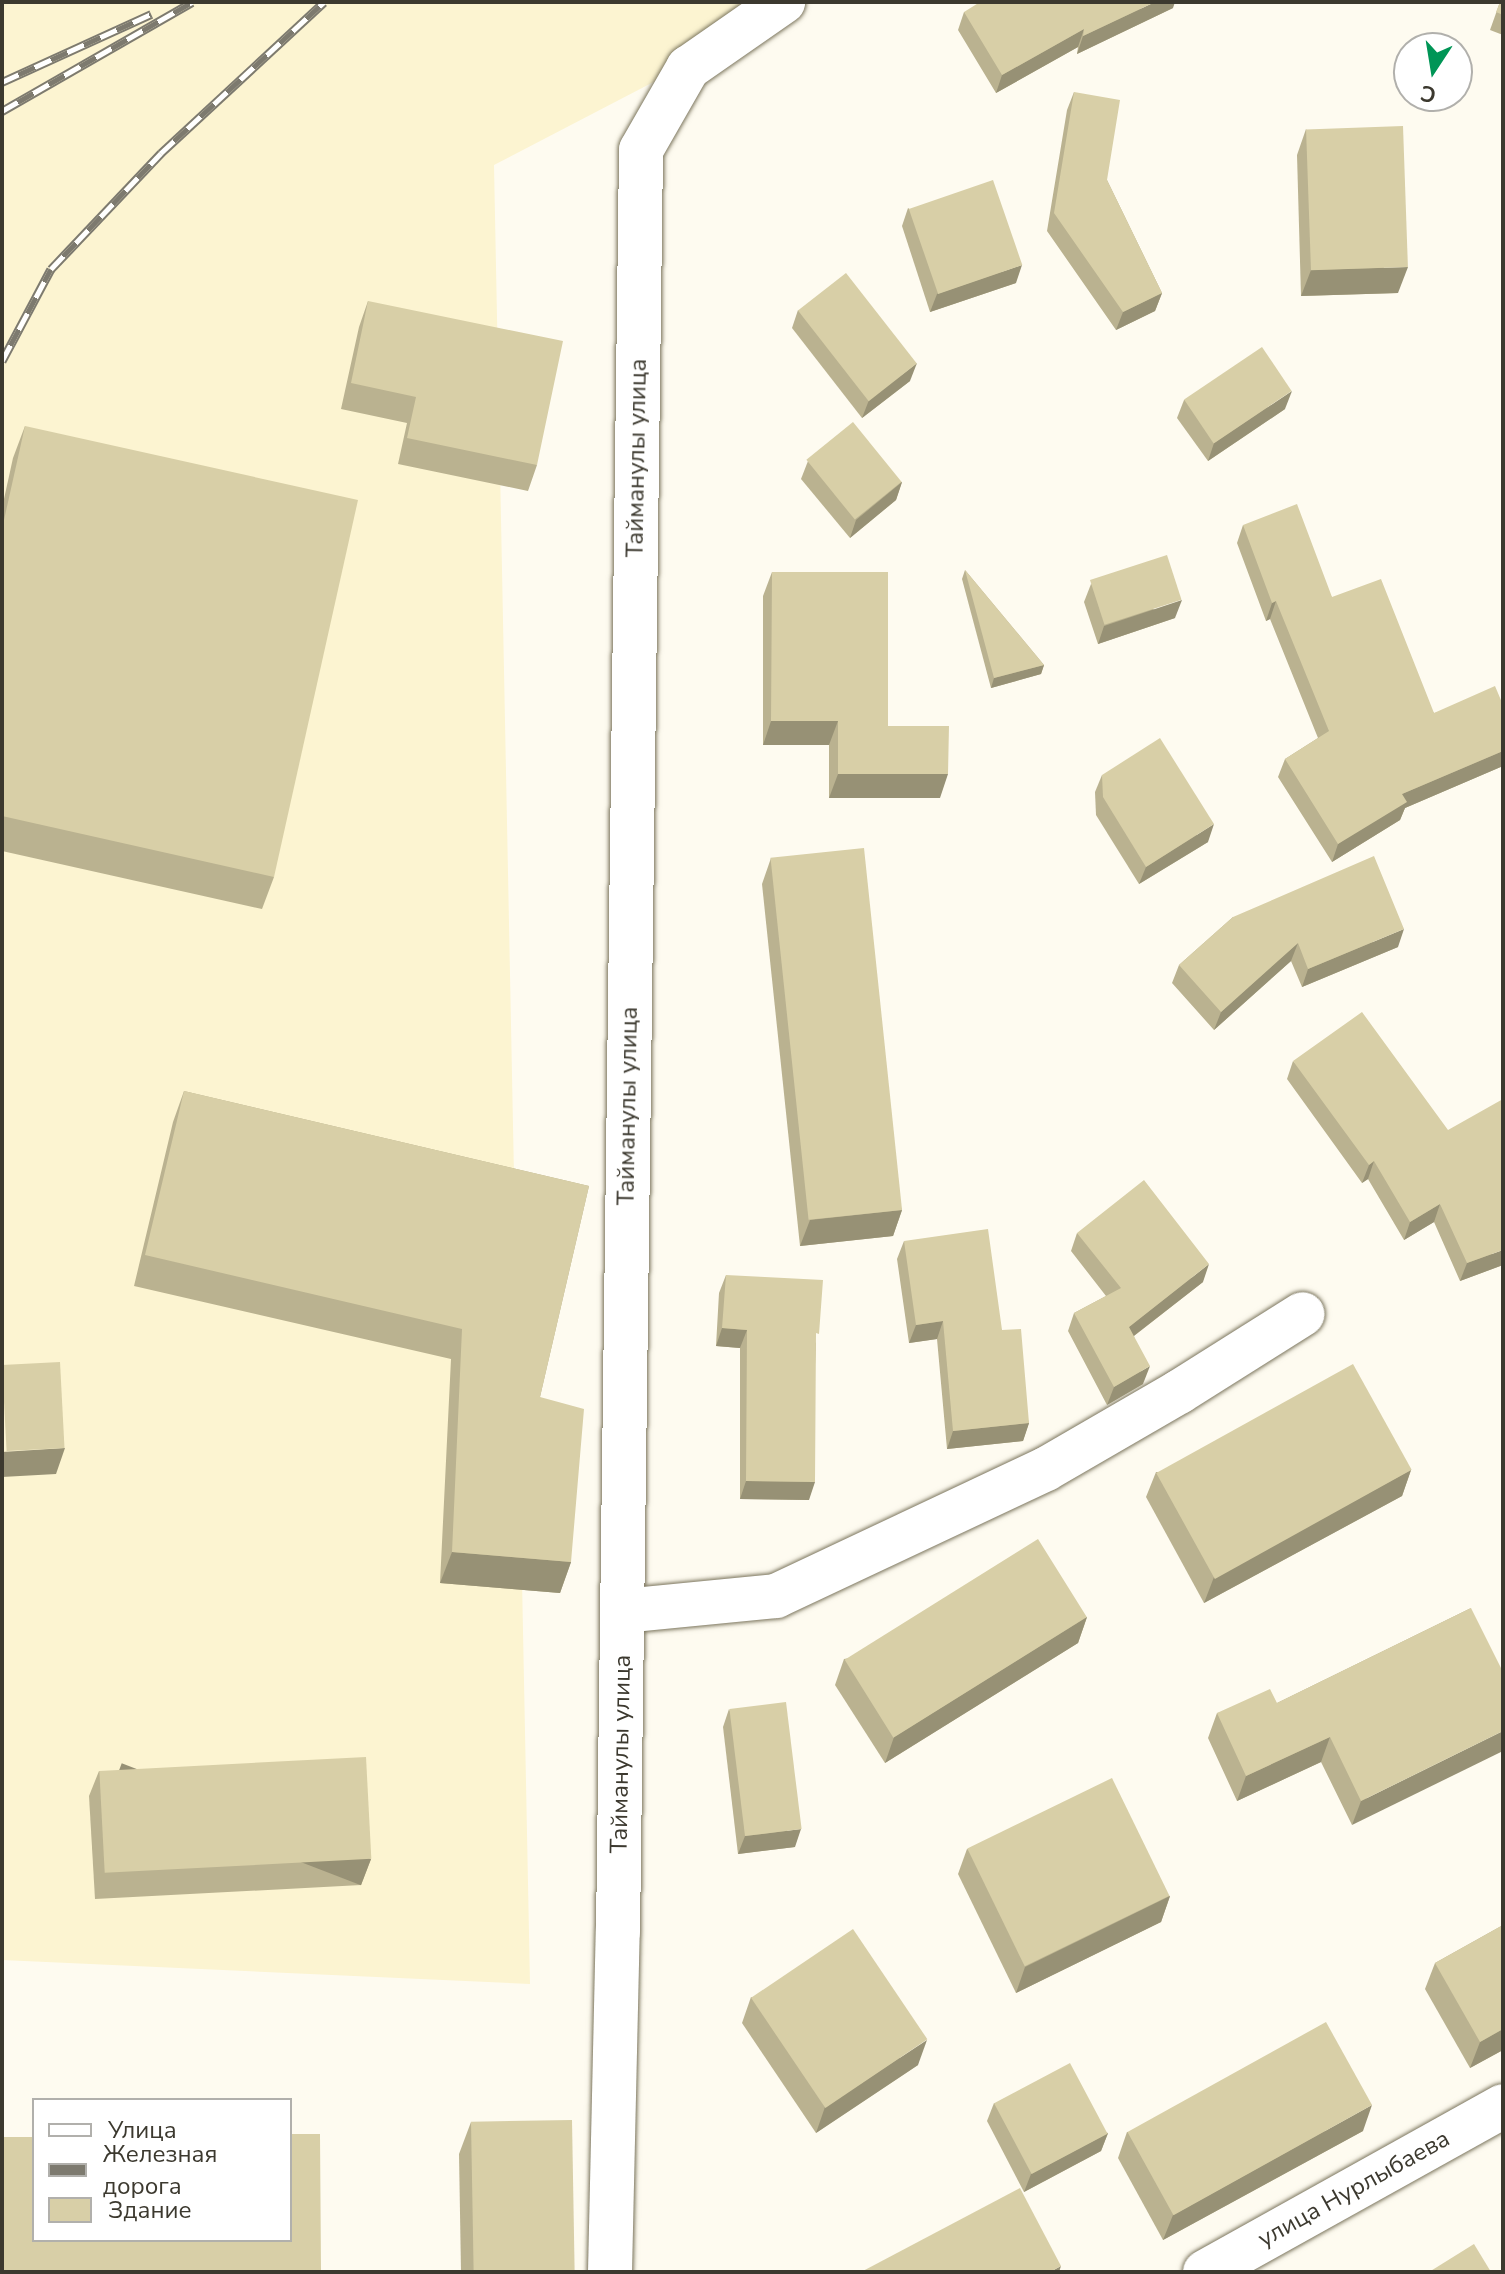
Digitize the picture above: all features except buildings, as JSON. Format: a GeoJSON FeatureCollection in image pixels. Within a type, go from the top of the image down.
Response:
{"type":"FeatureCollection","features":[{"type":"Feature","properties":{"kind":"street","name":"Тайманулы улица"},"geometry":{"type":"LineString","coordinates":[[610,2272],[623,1611],[641,150],[688,68],[783,2]]}},
{"type":"Feature","properties":{"kind":"street"},"geometry":{"type":"LineString","coordinates":[[623,1611],[776,1596],[1046,1469],[1179,1392],[1303,1314]]}},
{"type":"Feature","properties":{"kind":"street","name":"улица Нурлыбаева"},"geometry":{"type":"LineString","coordinates":[[1205,2272],[1503,2106]]}},
{"type":"Feature","properties":{"kind":"shaded area"},"geometry":{"type":"Polygon","coordinates":[[[2,2],[807,2],[494,165],[530,1984],[2,1960],[2,2]]]}},
{"type":"Feature","properties":{"kind":"railway"},"geometry":{"type":"LineString","coordinates":[[2,111],[192,2]]}},
{"type":"Feature","properties":{"kind":"railway"},"geometry":{"type":"LineString","coordinates":[[2,361],[51,269],[161,153],[324,2]]}},
{"type":"Feature","properties":{"kind":"railway"},"geometry":{"type":"LineString","coordinates":[[2,82],[151,14]]}}]}
